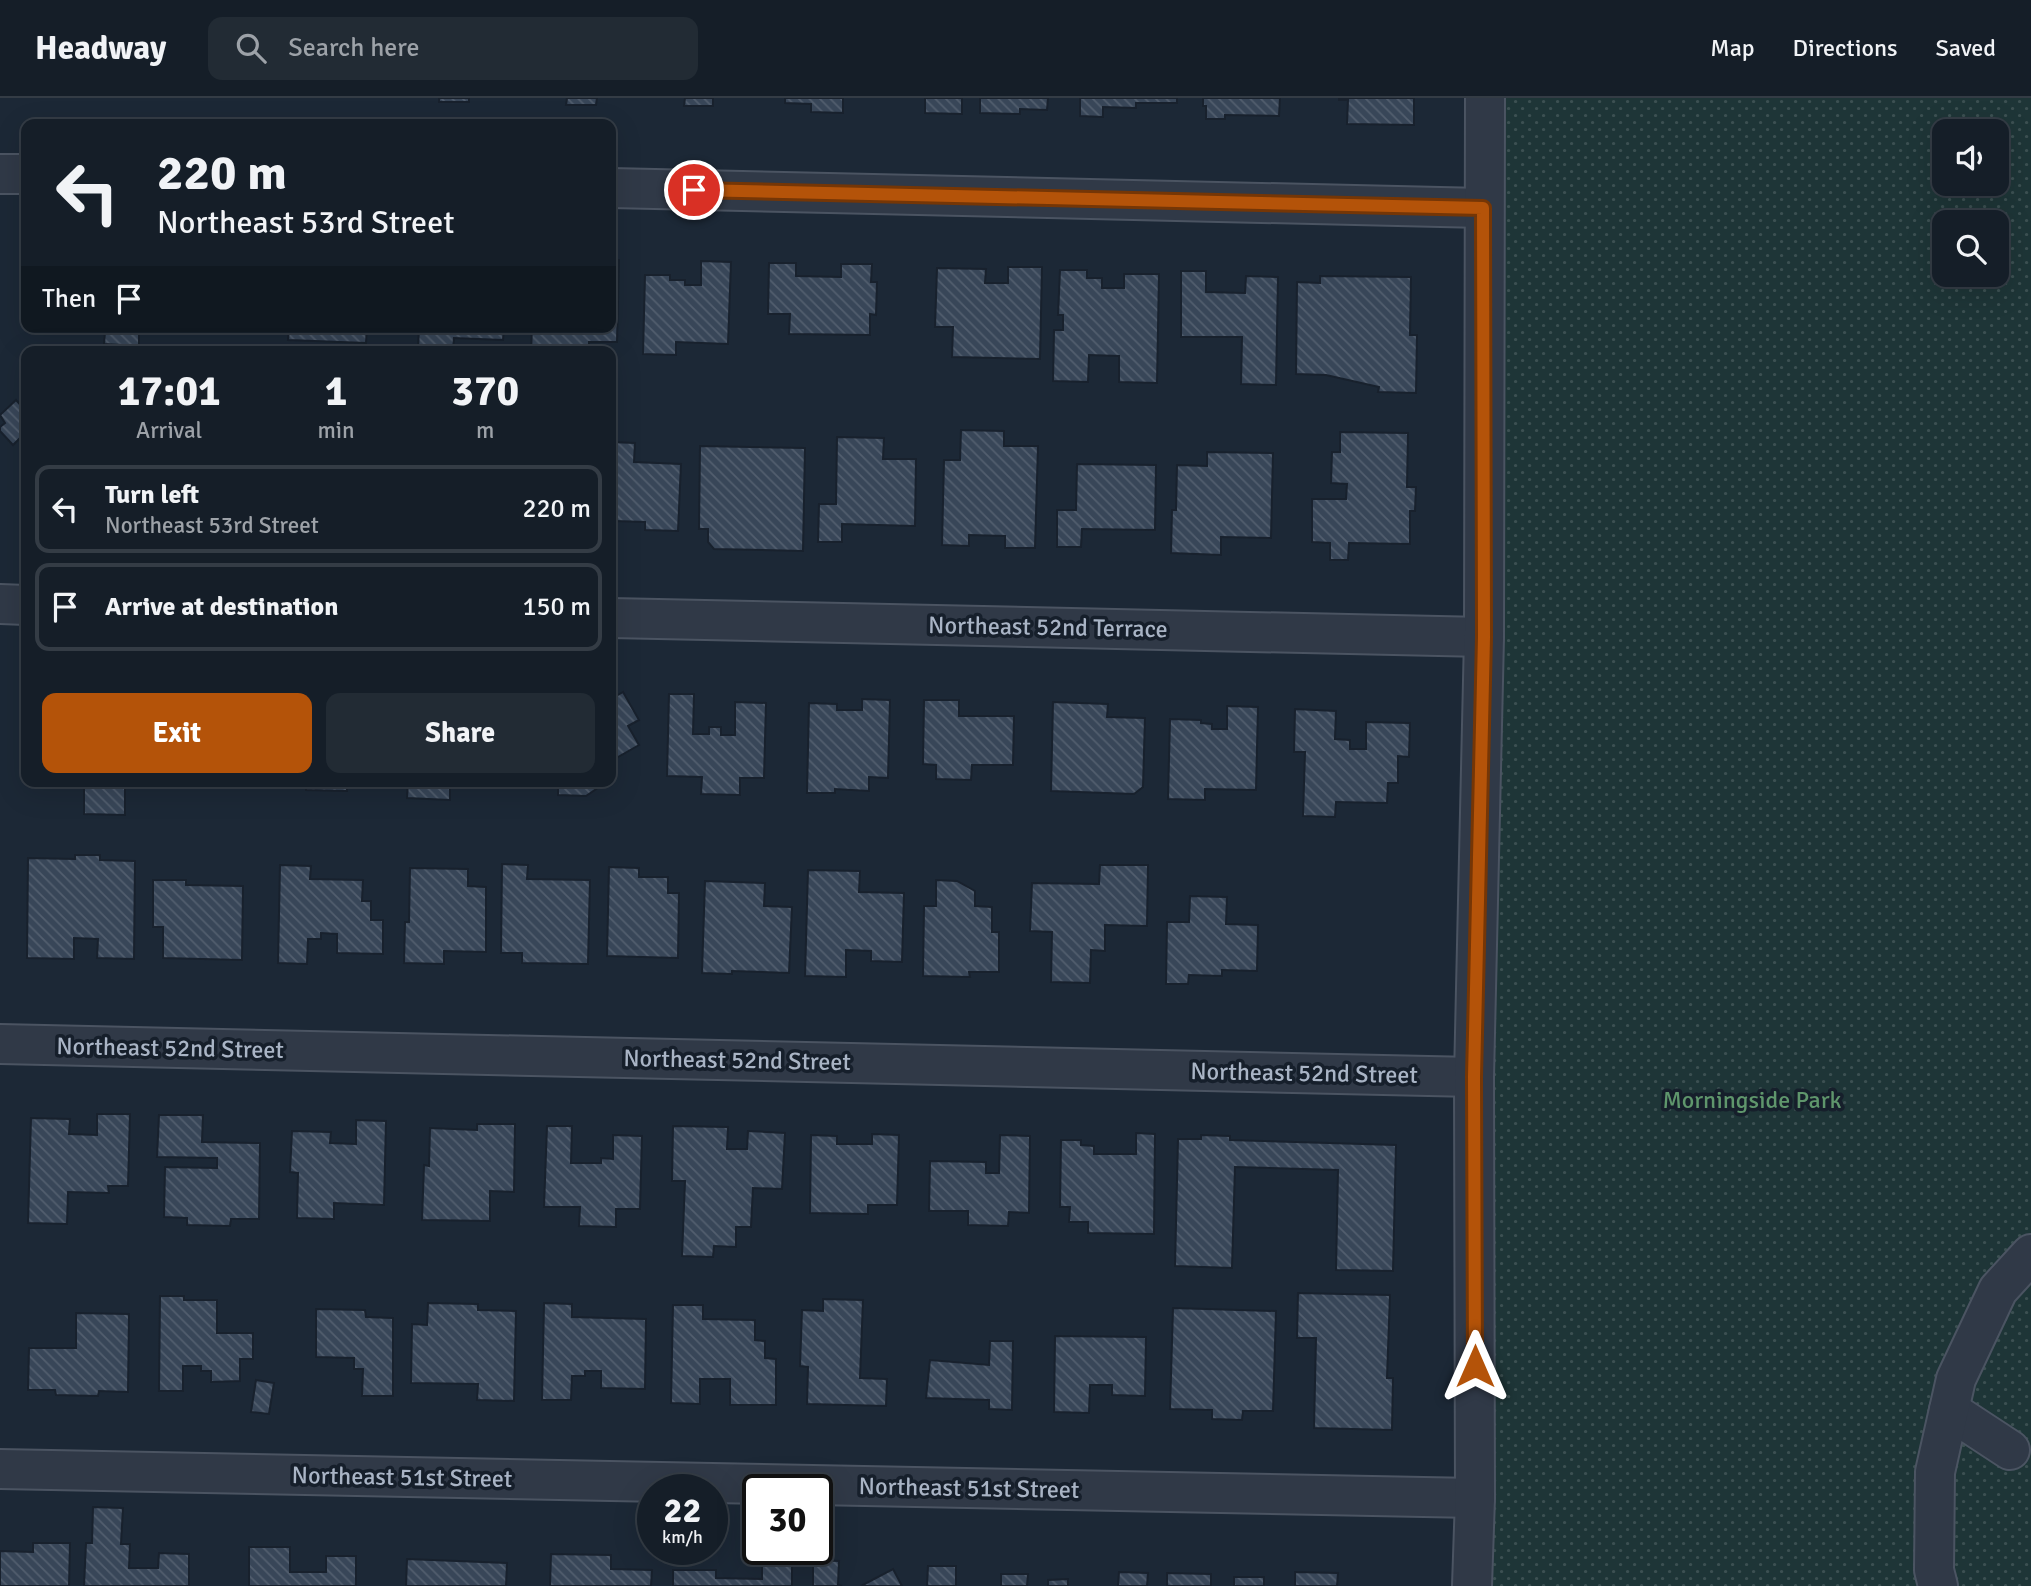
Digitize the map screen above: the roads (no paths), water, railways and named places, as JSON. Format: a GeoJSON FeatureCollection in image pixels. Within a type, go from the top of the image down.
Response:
{"type":"FeatureCollection","features":[{"type":"Feature","properties":{"kind":"street"},"geometry":{"type":"LineString","coordinates":[[1472,1586],[1475,1498],[1474,1077],[1484,637],[1485,98]]}},
{"type":"Feature","properties":{"kind":"street"},"geometry":{"type":"LineString","coordinates":[[0,174],[21,174]]}},
{"type":"Feature","properties":{"kind":"street"},"geometry":{"type":"LineString","coordinates":[[616,188],[1483,208]]}},
{"type":"Feature","properties":{"kind":"street"},"geometry":{"type":"LineString","coordinates":[[0,604],[21,604]]}},
{"type":"Feature","properties":{"kind":"street","name":"Northeast 52nd Terrace"},"geometry":{"type":"LineString","coordinates":[[616,618],[1484,637]]}},
{"type":"Feature","properties":{"kind":"street","name":"Northeast 52nd Street"},"geometry":{"type":"LineString","coordinates":[[0,1044],[1474,1077]]}},
{"type":"Feature","properties":{"kind":"street"},"geometry":{"type":"LineString","coordinates":[[1938,1586],[1934,1570],[1936,1472],[1956,1379],[1998,1290],[2031,1254]]}},
{"type":"Feature","properties":{"kind":"street"},"geometry":{"type":"LineString","coordinates":[[1949,1410],[2010,1450]]}},
{"type":"Feature","properties":{"kind":"street","name":"Northeast 51st Street"},"geometry":{"type":"LineString","coordinates":[[0,1469],[1475,1498]]}},
{"type":"Feature","properties":{"kind":"park label","name":"Morningside Park"},"geometry":{"type":"Point","coordinates":[1752,1100]}}]}
